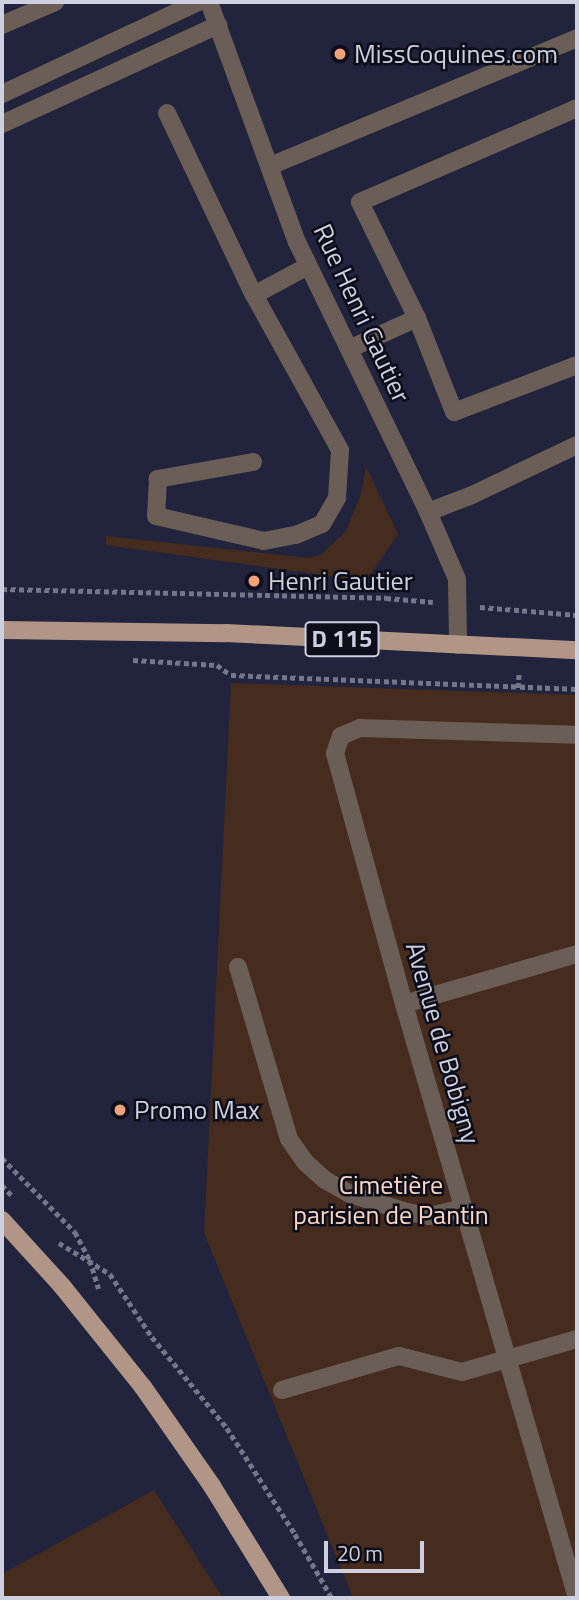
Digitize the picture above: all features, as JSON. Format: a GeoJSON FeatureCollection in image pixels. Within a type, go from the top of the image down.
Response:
{"type":"FeatureCollection","features":[{"type":"Feature","properties":{"kind":"main road","name":"D 115"},"geometry":{"type":"LineString","coordinates":[[2,630],[226,633],[577,650]]}},
{"type":"Feature","properties":{"kind":"main road"},"geometry":{"type":"LineString","coordinates":[[4,1226],[62,1286],[143,1387],[212,1486],[281,1598]]}},
{"type":"Feature","properties":{"kind":"street"},"geometry":{"type":"LineString","coordinates":[[2,26],[55,2]]}},
{"type":"Feature","properties":{"kind":"street"},"geometry":{"type":"LineString","coordinates":[[2,94],[198,2]]}},
{"type":"Feature","properties":{"kind":"street","name":"Rue Henri Gautier"},"geometry":{"type":"LineString","coordinates":[[209,2],[308,266],[428,512],[457,579],[458,645]]}},
{"type":"Feature","properties":{"kind":"street"},"geometry":{"type":"LineString","coordinates":[[2,124],[219,26]]}},
{"type":"Feature","properties":{"kind":"street"},"geometry":{"type":"LineString","coordinates":[[270,166],[577,38]]}},
{"type":"Feature","properties":{"kind":"street"},"geometry":{"type":"LineString","coordinates":[[577,108],[360,202],[417,318],[454,412],[577,365]]}},
{"type":"Feature","properties":{"kind":"street"},"geometry":{"type":"LineString","coordinates":[[167,113],[254,295],[340,450],[337,498],[322,523],[296,535],[264,541],[156,516],[158,479],[253,461]]}},
{"type":"Feature","properties":{"kind":"street"},"geometry":{"type":"LineString","coordinates":[[254,295],[308,266]]}},
{"type":"Feature","properties":{"kind":"street"},"geometry":{"type":"LineString","coordinates":[[349,349],[417,318]]}},
{"type":"Feature","properties":{"kind":"street"},"geometry":{"type":"LineString","coordinates":[[428,512],[472,495],[577,445]]}},
{"type":"Feature","properties":{"kind":"street","name":"Avenue de Bobigny"},"geometry":{"type":"LineString","coordinates":[[577,734],[377,727],[348,731],[336,743],[335,763],[577,1598]]}},
{"type":"Feature","properties":{"kind":"street"},"geometry":{"type":"LineString","coordinates":[[404,1004],[577,954]]}},
{"type":"Feature","properties":{"kind":"street"},"geometry":{"type":"LineString","coordinates":[[237,967],[289,1139],[305,1163],[325,1180],[351,1194],[407,1212],[429,1216],[463,1208]]}},
{"type":"Feature","properties":{"kind":"street"},"geometry":{"type":"LineString","coordinates":[[282,1390],[399,1356],[461,1372],[577,1339]]}},
{"type":"Feature","properties":{"kind":"path"},"geometry":{"type":"LineString","coordinates":[[2,589],[386,598],[577,615]]}},
{"type":"Feature","properties":{"kind":"path"},"geometry":{"type":"LineString","coordinates":[[232,675],[577,689]]}},
{"type":"Feature","properties":{"kind":"path"},"geometry":{"type":"LineString","coordinates":[[2,1158],[75,1232],[90,1260],[110,1274],[152,1337],[227,1428],[295,1534],[332,1598]]}},
{"type":"Feature","properties":{"kind":"green space"},"geometry":{"type":"Polygon","coordinates":[[[366,466],[398,534],[366,581],[106,545],[106,536],[309,558],[322,554],[346,531],[361,494],[366,466]]]}},
{"type":"Feature","properties":{"kind":"green space","name":"Cimetière parisien de Pantin"},"geometry":{"type":"Polygon","coordinates":[[[231,683],[577,695],[577,1598],[353,1598],[204,1233],[231,683]]]}},
{"type":"Feature","properties":{"kind":"green space"},"geometry":{"type":"Polygon","coordinates":[[[154,1490],[223,1598],[2,1598],[2,1574],[154,1490]]]}},
{"type":"Feature","properties":{"kind":"place","name":"MissCoquines.com"},"geometry":{"type":"Point","coordinates":[340,54]}},
{"type":"Feature","properties":{"kind":"place","name":"Henri Gautier"},"geometry":{"type":"Point","coordinates":[254,581]}},
{"type":"Feature","properties":{"kind":"place","name":"Promo Max"},"geometry":{"type":"Point","coordinates":[120,1110]}}]}
